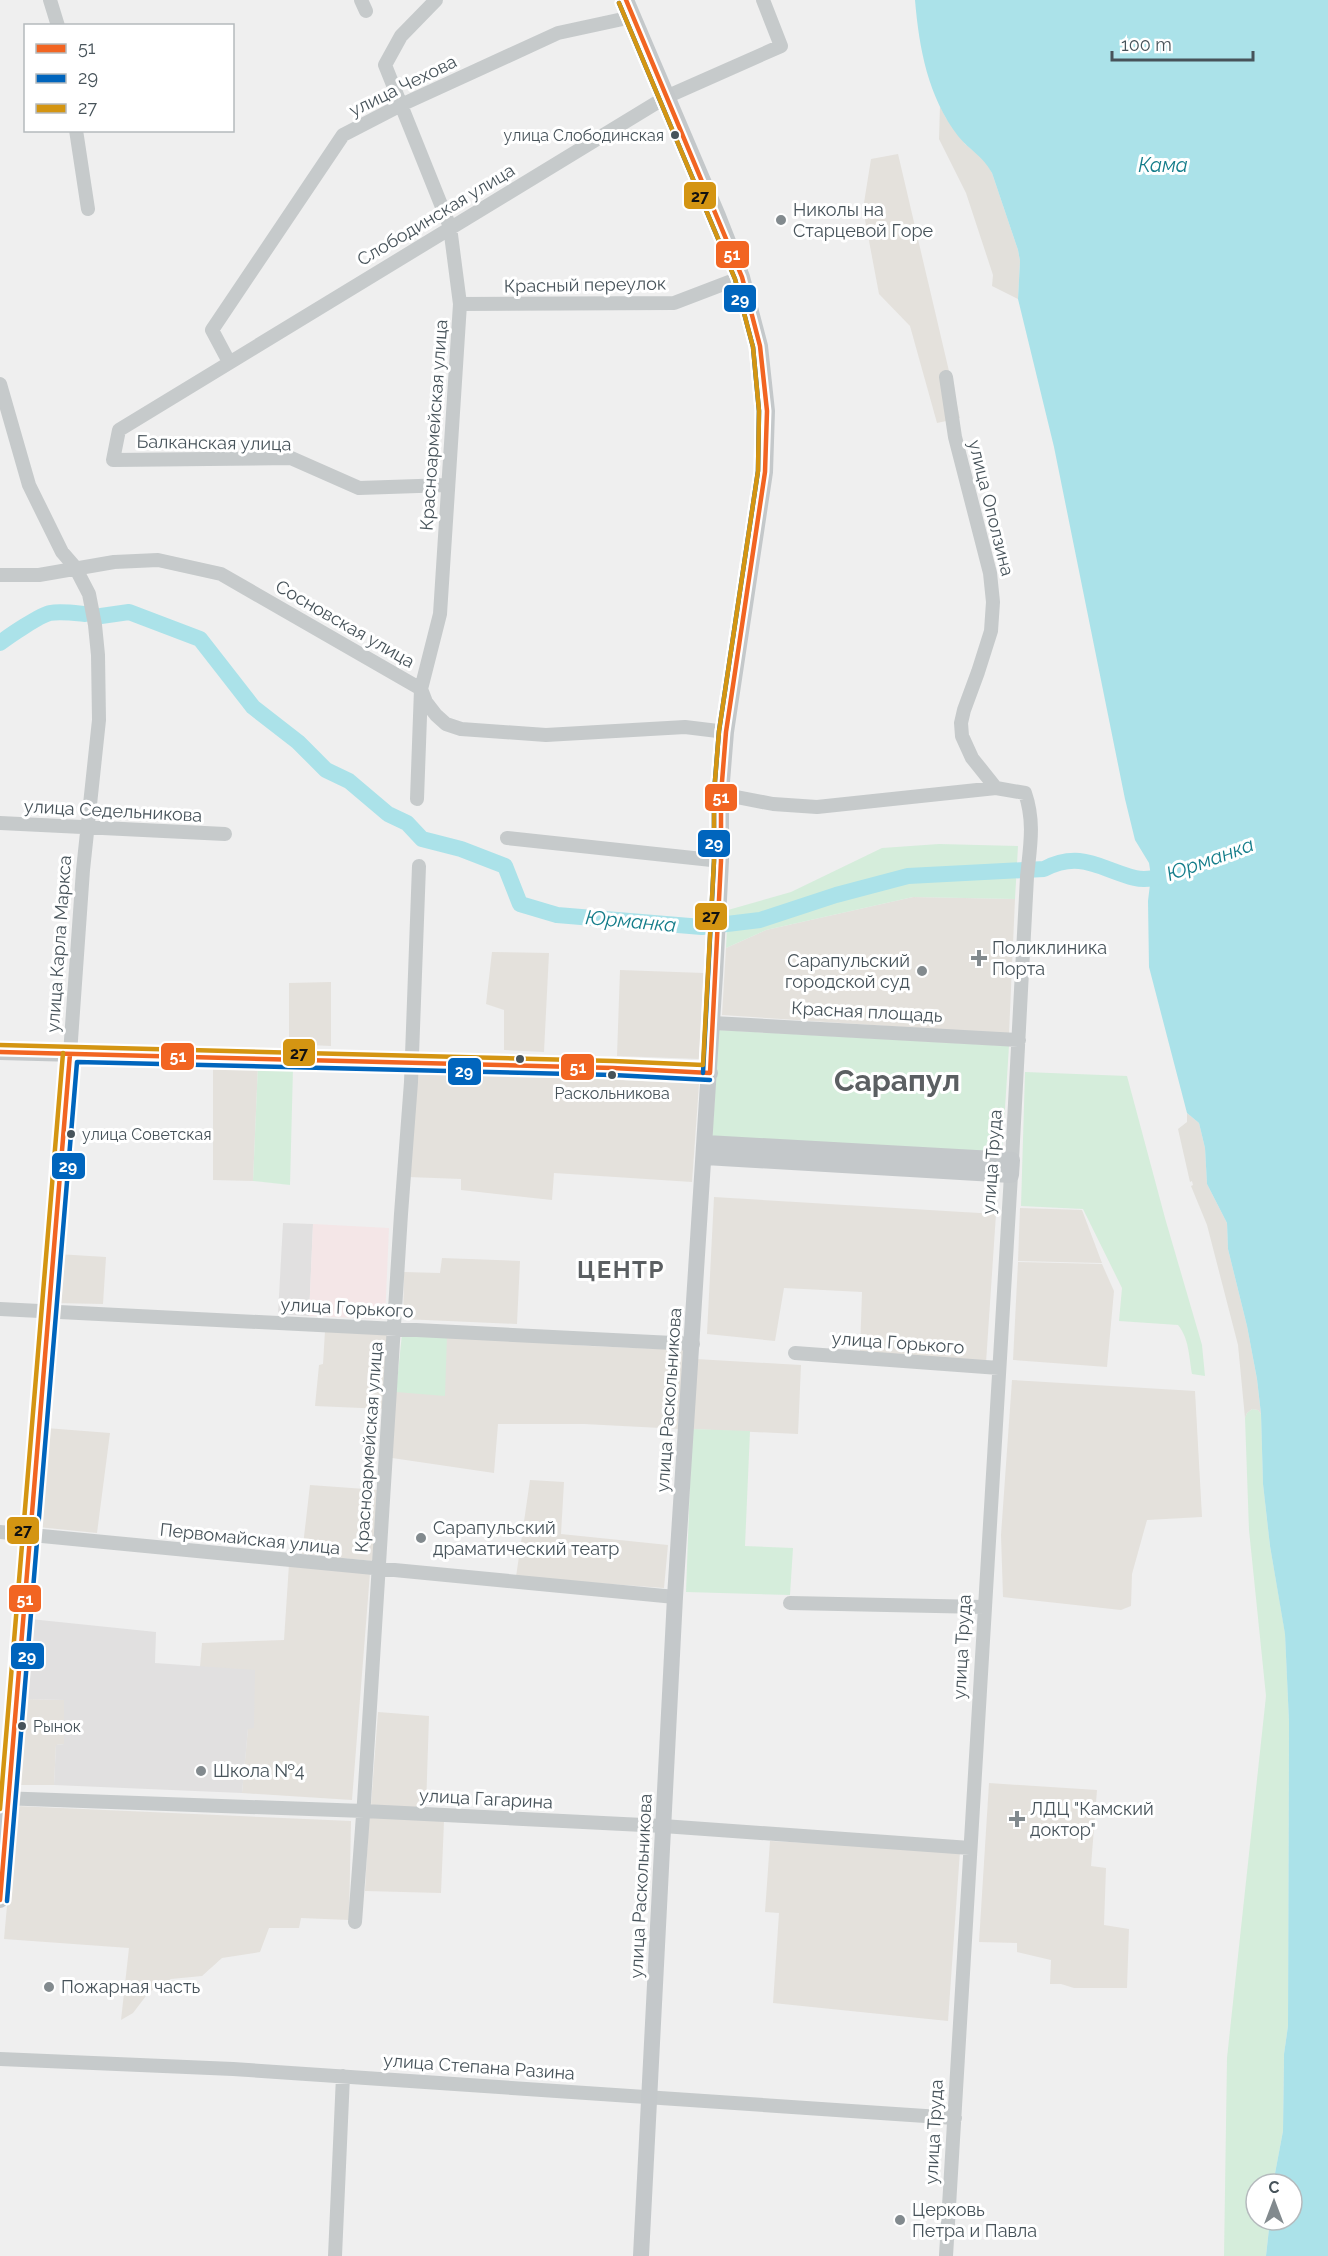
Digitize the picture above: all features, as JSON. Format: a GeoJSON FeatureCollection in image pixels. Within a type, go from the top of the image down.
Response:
{"type":"FeatureCollection","features":[{"type":"Feature","properties":{"kind":"main road","name":"улица Раскольникова"},"geometry":{"type":"LineString","coordinates":[[626,0],[742,277],[760,346],[768,411],[765,472],[726,732],[721,794],[713,1023],[675,1597],[651,2098],[641,2256]]}},
{"type":"Feature","properties":{"kind":"main road"},"geometry":{"type":"LineString","coordinates":[[0,1052],[613,1068],[710,1073]]}},
{"type":"Feature","properties":{"kind":"main road","name":"улица Карла Маркса"},"geometry":{"type":"LineString","coordinates":[[0,1900],[5,1799],[31,1535],[70,1054]]}},
{"type":"Feature","properties":{"kind":"main road"},"geometry":{"type":"LineString","coordinates":[[705,1150],[1011,1168]]}},
{"type":"Feature","properties":{"kind":"street"},"geometry":{"type":"LineString","coordinates":[[50,0],[57,24]]}},
{"type":"Feature","properties":{"kind":"street","name":"Красноармейская улица"},"geometry":{"type":"LineString","coordinates":[[417,799],[421,689],[440,614],[460,304],[450,227],[385,65],[401,36],[436,0]]}},
{"type":"Feature","properties":{"kind":"street","name":"Слободинская улица"},"geometry":{"type":"LineString","coordinates":[[119,430],[666,97],[781,46],[763,0]]}},
{"type":"Feature","properties":{"kind":"street","name":"улица Чехова"},"geometry":{"type":"LineString","coordinates":[[229,362],[212,330],[343,135],[401,105],[558,33],[632,17]]}},
{"type":"Feature","properties":{"kind":"street"},"geometry":{"type":"LineString","coordinates":[[76,132],[88,209]]}},
{"type":"Feature","properties":{"kind":"street","name":"Красный переулок"},"geometry":{"type":"LineString","coordinates":[[460,304],[674,303],[742,277]]}},
{"type":"Feature","properties":{"kind":"street","name":"улица Оползина"},"geometry":{"type":"LineString","coordinates":[[946,377],[955,437],[990,573],[993,602],[991,631],[964,710],[961,723],[962,736],[972,758],[996,788]]}},
{"type":"Feature","properties":{"kind":"street","name":"улица Карла Маркса"},"geometry":{"type":"LineString","coordinates":[[0,384],[29,485],[62,552],[75,567],[89,594],[98,655],[99,720],[70,1054]]}},
{"type":"Feature","properties":{"kind":"street","name":"Балканская улица"},"geometry":{"type":"LineString","coordinates":[[119,430],[113,460],[291,458],[359,488],[448,485]]}},
{"type":"Feature","properties":{"kind":"street","name":"Сосновская улица"},"geometry":{"type":"LineString","coordinates":[[0,575],[39,575],[114,562],[158,560],[221,574],[421,689],[426,702],[436,715],[446,724],[461,729],[546,735],[685,728],[726,732]]}},
{"type":"Feature","properties":{"kind":"street"},"geometry":{"type":"LineString","coordinates":[[721,794],[773,804],[817,807],[996,788],[1025,793],[1031,811],[1031,840],[1019,1040]]}},
{"type":"Feature","properties":{"kind":"street","name":"улица Седельникова"},"geometry":{"type":"LineString","coordinates":[[0,823],[225,834]]}},
{"type":"Feature","properties":{"kind":"street"},"geometry":{"type":"LineString","coordinates":[[507,838],[720,866]]}},
{"type":"Feature","properties":{"kind":"street","name":"Красноармейская улица"},"geometry":{"type":"LineString","coordinates":[[355,1922],[412,1063],[419,866]]}},
{"type":"Feature","properties":{"kind":"street","name":"Красная площадь"},"geometry":{"type":"LineString","coordinates":[[713,1023],[1019,1040]]}},
{"type":"Feature","properties":{"kind":"street","name":"улица Труда"},"geometry":{"type":"LineString","coordinates":[[946,2256],[1019,1040]]}},
{"type":"Feature","properties":{"kind":"street","name":"улица Горького"},"geometry":{"type":"LineString","coordinates":[[0,1309],[693,1344]]}},
{"type":"Feature","properties":{"kind":"street","name":"улица Горького"},"geometry":{"type":"LineString","coordinates":[[795,1353],[999,1368]]}},
{"type":"Feature","properties":{"kind":"street","name":"Первомайская улица"},"geometry":{"type":"LineString","coordinates":[[0,1532],[675,1597]]}},
{"type":"Feature","properties":{"kind":"street"},"geometry":{"type":"LineString","coordinates":[[790,1603],[984,1607]]}},
{"type":"Feature","properties":{"kind":"street","name":"улица Гагарина"},"geometry":{"type":"LineString","coordinates":[[5,1799],[364,1811],[663,1826],[970,1848]]}},
{"type":"Feature","properties":{"kind":"street","name":"улица Степана Разина"},"geometry":{"type":"LineString","coordinates":[[0,2059],[189,2066],[955,2118]]}},
{"type":"Feature","properties":{"kind":"street"},"geometry":{"type":"LineString","coordinates":[[335,2256],[343,2076]]}},
{"type":"Feature","properties":{"kind":"shaded area"},"geometry":{"type":"Polygon","coordinates":[[[898,154],[960,418],[937,423],[910,326],[879,294],[863,209],[871,159],[898,154]]]}},
{"type":"Feature","properties":{"kind":"shaded area"},"geometry":{"type":"Polygon","coordinates":[[[913,897],[1015,899],[1009,1034],[722,1015],[726,948],[766,930],[913,897]]]}},
{"type":"Feature","properties":{"kind":"shaded area"},"geometry":{"type":"Polygon","coordinates":[[[492,952],[549,953],[544,1052],[504,1050],[504,1010],[486,1004],[492,952]]]}},
{"type":"Feature","properties":{"kind":"shaded area"},"geometry":{"type":"Polygon","coordinates":[[[620,970],[704,973],[700,1059],[617,1056],[620,970]]]}},
{"type":"Feature","properties":{"kind":"shaded area"},"geometry":{"type":"Polygon","coordinates":[[[331,982],[331,1046],[289,1044],[289,983],[331,982]]]}},
{"type":"Feature","properties":{"kind":"shaded area"},"geometry":{"type":"Polygon","coordinates":[[[258,1065],[253,1181],[213,1180],[213,1066],[258,1065]]]}},
{"type":"Feature","properties":{"kind":"shaded area"},"geometry":{"type":"Polygon","coordinates":[[[416,1070],[699,1084],[692,1182],[554,1173],[552,1200],[461,1190],[461,1179],[408,1177],[416,1070]]]}},
{"type":"Feature","properties":{"kind":"shaded area"},"geometry":{"type":"Polygon","coordinates":[[[714,1197],[996,1214],[986,1363],[860,1351],[862,1292],[784,1288],[775,1341],[707,1334],[714,1197]]]}},
{"type":"Feature","properties":{"kind":"shaded area"},"geometry":{"type":"Polygon","coordinates":[[[1020,1208],[1082,1210],[1102,1263],[1018,1261],[1020,1208]]]}},
{"type":"Feature","properties":{"kind":"shaded area"},"geometry":{"type":"Polygon","coordinates":[[[283,1223],[313,1224],[309,1316],[278,1314],[283,1223]]]}},
{"type":"Feature","properties":{"kind":"shaded area"},"geometry":{"type":"Polygon","coordinates":[[[313,1224],[389,1228],[385,1319],[309,1316],[313,1224]]]}},
{"type":"Feature","properties":{"kind":"shaded area"},"geometry":{"type":"Polygon","coordinates":[[[57,1254],[106,1257],[103,1304],[54,1303],[57,1254]]]}},
{"type":"Feature","properties":{"kind":"shaded area"},"geometry":{"type":"Polygon","coordinates":[[[442,1258],[520,1261],[517,1324],[403,1319],[404,1272],[440,1273],[442,1258]]]}},
{"type":"Feature","properties":{"kind":"shaded area"},"geometry":{"type":"Polygon","coordinates":[[[1018,1262],[1102,1264],[1114,1291],[1107,1367],[1013,1360],[1018,1262]]]}},
{"type":"Feature","properties":{"kind":"shaded area"},"geometry":{"type":"Polygon","coordinates":[[[325,1331],[387,1335],[385,1409],[315,1406],[319,1365],[323,1364],[325,1331]]]}},
{"type":"Feature","properties":{"kind":"shaded area"},"geometry":{"type":"Polygon","coordinates":[[[447,1335],[589,1346],[684,1350],[680,1429],[584,1424],[498,1424],[494,1473],[392,1458],[396,1392],[447,1335]]]}},
{"type":"Feature","properties":{"kind":"shaded area"},"geometry":{"type":"Polygon","coordinates":[[[696,1359],[801,1365],[798,1434],[692,1429],[696,1359]]]}},
{"type":"Feature","properties":{"kind":"shaded area"},"geometry":{"type":"Polygon","coordinates":[[[1012,1380],[1195,1391],[1202,1517],[1147,1520],[1132,1574],[1131,1606],[1121,1610],[1003,1597],[1001,1535],[1012,1380]]]}},
{"type":"Feature","properties":{"kind":"shaded area"},"geometry":{"type":"Polygon","coordinates":[[[46,1428],[110,1433],[97,1533],[38,1527],[46,1428]]]}},
{"type":"Feature","properties":{"kind":"shaded area"},"geometry":{"type":"Polygon","coordinates":[[[530,1480],[564,1482],[561,1534],[668,1545],[664,1588],[516,1577],[530,1480]]]}},
{"type":"Feature","properties":{"kind":"shaded area"},"geometry":{"type":"Polygon","coordinates":[[[310,1485],[379,1490],[373,1561],[302,1554],[310,1485]]]}},
{"type":"Feature","properties":{"kind":"shaded area"},"geometry":{"type":"Polygon","coordinates":[[[289,1564],[370,1573],[352,1800],[242,1793],[248,1728],[253,1728],[200,1667],[202,1643],[284,1640],[289,1564]]]}},
{"type":"Feature","properties":{"kind":"shaded area"},"geometry":{"type":"Polygon","coordinates":[[[30,1619],[156,1632],[155,1663],[255,1670],[254,1728],[248,1729],[242,1793],[54,1785],[56,1745],[64,1744],[64,1700],[25,1699],[30,1619]]]}},
{"type":"Feature","properties":{"kind":"shaded area"},"geometry":{"type":"Polygon","coordinates":[[[25,1699],[64,1700],[64,1744],[56,1745],[54,1785],[19,1785],[25,1699]]]}},
{"type":"Feature","properties":{"kind":"shaded area"},"geometry":{"type":"Polygon","coordinates":[[[378,1712],[429,1716],[426,1808],[371,1805],[378,1712]]]}},
{"type":"Feature","properties":{"kind":"shaded area"},"geometry":{"type":"Polygon","coordinates":[[[989,1783],[1097,1790],[1091,1866],[1106,1868],[1104,1925],[1129,1929],[1127,1988],[1074,1988],[1061,1984],[1050,1984],[1051,1960],[1017,1952],[1017,1943],[979,1942],[989,1783]]]}},
{"type":"Feature","properties":{"kind":"shaded area"},"geometry":{"type":"Polygon","coordinates":[[[16,1806],[351,1821],[349,1920],[301,1918],[299,1928],[269,1928],[260,1952],[222,1958],[202,1976],[171,1979],[149,1992],[133,2013],[121,2020],[129,1948],[4,1939],[16,1806]]]}},
{"type":"Feature","properties":{"kind":"shaded area"},"geometry":{"type":"Polygon","coordinates":[[[369,1816],[444,1821],[441,1893],[365,1891],[369,1816]]]}},
{"type":"Feature","properties":{"kind":"shaded area"},"geometry":{"type":"Polygon","coordinates":[[[770,1841],[960,1851],[948,2021],[773,2003],[779,1913],[765,1912],[770,1841]]]}},
{"type":"Feature","properties":{"kind":"green space"},"geometry":{"type":"Polygon","coordinates":[[[939,844],[1018,846],[1015,899],[913,897],[766,930],[726,948],[728,910],[791,892],[882,848],[939,844]]]}},
{"type":"Feature","properties":{"kind":"green space"},"geometry":{"type":"Polygon","coordinates":[[[719,1030],[1009,1046],[1002,1155],[712,1139],[719,1030]]]}},
{"type":"Feature","properties":{"kind":"green space"},"geometry":{"type":"Polygon","coordinates":[[[258,1065],[293,1068],[290,1185],[253,1181],[258,1065]]]}},
{"type":"Feature","properties":{"kind":"green space"},"geometry":{"type":"Polygon","coordinates":[[[1025,1072],[1127,1076],[1202,1345],[1205,1376],[1192,1374],[1186,1342],[1178,1325],[1119,1321],[1122,1288],[1083,1209],[1021,1206],[1025,1072]]]}},
{"type":"Feature","properties":{"kind":"green space"},"geometry":{"type":"Polygon","coordinates":[[[402,1334],[447,1335],[445,1396],[396,1392],[402,1334]]]}},
{"type":"Feature","properties":{"kind":"green space"},"geometry":{"type":"Polygon","coordinates":[[[1252,1409],[1258,1410],[1261,1414],[1263,1484],[1270,1546],[1285,1633],[1289,1722],[1288,2026],[1284,2054],[1283,2131],[1275,2172],[1244,2172],[1244,2232],[1269,2232],[1266,2256],[1224,2256],[1227,2058],[1266,1696],[1249,1530],[1245,1418],[1252,1409]]]}},
{"type":"Feature","properties":{"kind":"green space"},"geometry":{"type":"Polygon","coordinates":[[[692,1429],[750,1431],[745,1546],[793,1548],[790,1595],[686,1592],[692,1429]]]}},
{"type":"Feature","properties":{"kind":"sand"},"geometry":{"type":"Polygon","coordinates":[[[940,106],[965,144],[986,161],[992,173],[1018,250],[1020,261],[1018,299],[992,286],[993,275],[966,193],[939,139],[940,106]]]}},
{"type":"Feature","properties":{"kind":"sand"},"geometry":{"type":"Polygon","coordinates":[[[1187,1113],[1199,1123],[1205,1148],[1207,1184],[1227,1223],[1228,1249],[1247,1326],[1261,1414],[1258,1410],[1252,1409],[1245,1418],[1238,1345],[1207,1225],[1191,1186],[1193,1185],[1192,1181],[1190,1182],[1178,1129],[1187,1122],[1187,1113]]]}},
{"type":"Feature","properties":{"kind":"water","name":"Кама"},"geometry":{"type":"Polygon","coordinates":[[[915,0],[1328,0],[1328,2256],[1266,2256],[1269,2232],[1304,2232],[1304,2172],[1275,2172],[1283,2131],[1284,2054],[1288,2026],[1289,1722],[1285,1634],[1270,1546],[1263,1484],[1261,1414],[1257,1379],[1228,1249],[1227,1223],[1207,1184],[1205,1148],[1199,1123],[1187,1113],[1149,967],[1148,901],[1151,876],[1149,863],[1135,840],[1125,799],[1054,447],[1018,299],[1020,261],[1018,250],[992,173],[958,136],[939,105],[922,54],[915,0]]]}},
{"type":"Feature","properties":{"kind":"waterway","name":"Юрманка"},"geometry":{"type":"LineString","coordinates":[[101,616],[129,612],[200,639],[253,707],[298,742],[326,770],[349,781],[388,814],[407,823],[422,839],[461,849],[505,866],[520,904],[557,915],[702,927],[760,920],[836,895],[908,876],[1044,869],[1069,861],[1090,863],[1140,879],[1172,873]]}},
{"type":"Feature","properties":{"kind":"waterway","name":"Юрманка"},"geometry":{"type":"LineString","coordinates":[[0,643],[50,613],[85,614]]}},
{"type":"Feature","properties":{"kind":"transit line","name":"51"},"geometry":{"type":"LineString","coordinates":[[626,0],[742,277],[760,346],[767,411],[765,472],[726,732],[721,794],[721,861],[710,1073]]}},
{"type":"Feature","properties":{"kind":"transit line","name":"29"},"geometry":{"type":"LineString","coordinates":[[619,3],[735,279],[753,347],[759,411],[758,471],[719,731],[714,793],[714,861],[703,1073]]}},
{"type":"Feature","properties":{"kind":"transit line","name":"27"},"geometry":{"type":"LineString","coordinates":[[0,1045],[703,1065],[714,861],[714,793],[719,731],[758,471],[759,411],[753,347],[735,279],[619,3]]}},
{"type":"Feature","properties":{"kind":"transit line","name":"51"},"geometry":{"type":"LineString","coordinates":[[0,1052],[613,1068],[710,1073]]}},
{"type":"Feature","properties":{"kind":"transit line","name":"27"},"geometry":{"type":"LineString","coordinates":[[0,1809],[63,1053]]}},
{"type":"Feature","properties":{"kind":"transit line","name":"51"},"geometry":{"type":"LineString","coordinates":[[0,1900],[70,1054]]}},
{"type":"Feature","properties":{"kind":"transit line","name":"29"},"geometry":{"type":"LineString","coordinates":[[7,1901],[77,1062],[613,1075],[710,1080]]}},
{"type":"Feature","properties":{"kind":"place","name":"улица Слободинская"},"geometry":{"type":"Point","coordinates":[675,135]}},
{"type":"Feature","properties":{"kind":"place","name":"Николы на Старцевой Горе"},"geometry":{"type":"Point","coordinates":[781,220]}},
{"type":"Feature","properties":{"kind":"place","name":"Поликлиника Порта"},"geometry":{"type":"Point","coordinates":[979,958]}},
{"type":"Feature","properties":{"kind":"place","name":"Сарапульский городской суд"},"geometry":{"type":"Point","coordinates":[922,971]}},
{"type":"Feature","properties":{"kind":"place","name":"Раскольникова"},"geometry":{"type":"Point","coordinates":[612,1075]}},
{"type":"Feature","properties":{"kind":"place","name":"улица Советская"},"geometry":{"type":"Point","coordinates":[71,1134]}},
{"type":"Feature","properties":{"kind":"place","name":"Сарапульский драматический театр"},"geometry":{"type":"Point","coordinates":[421,1538]}},
{"type":"Feature","properties":{"kind":"place","name":"Рынок"},"geometry":{"type":"Point","coordinates":[22,1726]}},
{"type":"Feature","properties":{"kind":"place","name":"Школа №4"},"geometry":{"type":"Point","coordinates":[201,1771]}},
{"type":"Feature","properties":{"kind":"place","name":"ЛДЦ \"Камский доктор\""},"geometry":{"type":"Point","coordinates":[1017,1819]}},
{"type":"Feature","properties":{"kind":"place","name":"Пожарная часть"},"geometry":{"type":"Point","coordinates":[49,1987]}},
{"type":"Feature","properties":{"kind":"place","name":"Церковь Петра и Павла"},"geometry":{"type":"Point","coordinates":[900,2220]}},
{"type":"Feature","properties":{"kind":"district","name":"Сарапул"},"geometry":{"type":"Point","coordinates":[897,1081]}},
{"type":"Feature","properties":{"kind":"district","name":"ЦЕНТР"},"geometry":{"type":"Point","coordinates":[621,1270]}}]}
